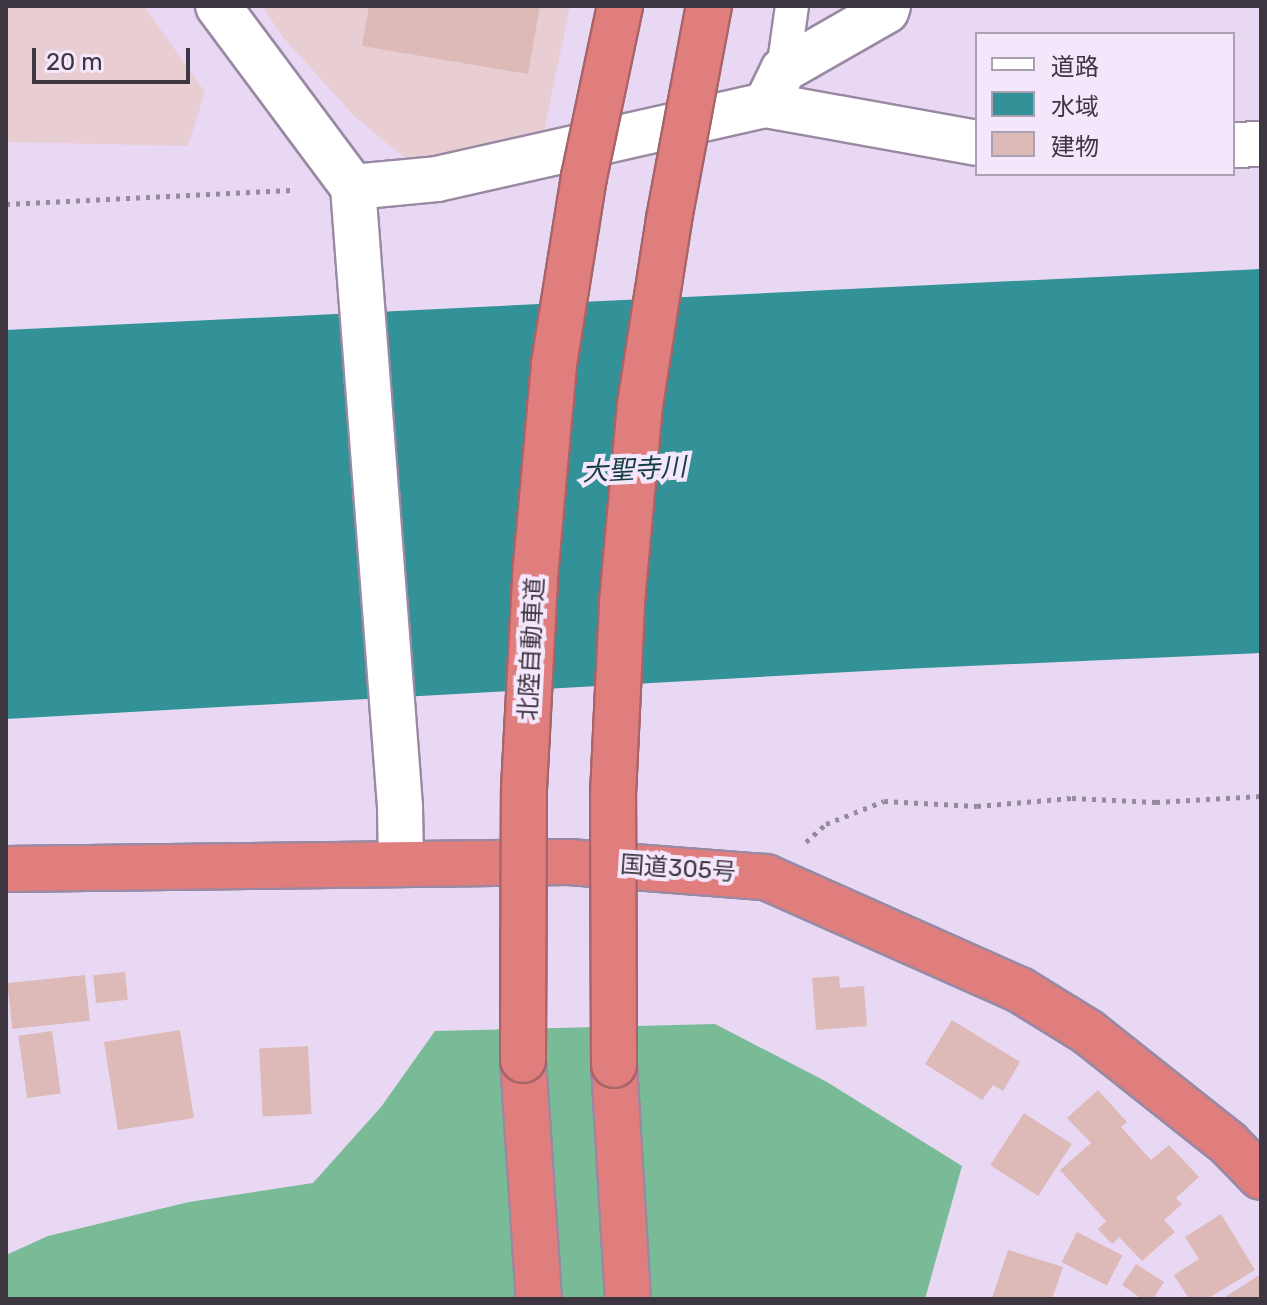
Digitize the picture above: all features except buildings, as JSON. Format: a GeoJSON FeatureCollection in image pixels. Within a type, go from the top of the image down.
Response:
{"type":"FeatureCollection","features":[{"type":"Feature","properties":{"kind":"highway","name":"北陸自動車道"},"geometry":{"type":"LineString","coordinates":[[539,1299],[523,1060],[524,789],[535,577],[552,379],[584,177],[620,6]]}},
{"type":"Feature","properties":{"kind":"highway"},"geometry":{"type":"LineString","coordinates":[[628,1299],[614,1065],[613,795],[622,602],[640,405],[669,219],[709,6]]}},
{"type":"Feature","properties":{"kind":"highway","name":"国道305号"},"geometry":{"type":"LineString","coordinates":[[6,869],[569,862],[766,877],[1020,990],[1088,1032],[1228,1143],[1261,1177]]}},
{"type":"Feature","properties":{"kind":"street"},"geometry":{"type":"LineString","coordinates":[[218,6],[353,187],[400,807],[401,862]]}},
{"type":"Feature","properties":{"kind":"street"},"geometry":{"type":"LineString","coordinates":[[353,187],[437,179],[774,88],[886,11],[888,6]]}},
{"type":"Feature","properties":{"kind":"street"},"geometry":{"type":"LineString","coordinates":[[774,88],[975,142]]}},
{"type":"Feature","properties":{"kind":"street"},"geometry":{"type":"LineString","coordinates":[[1235,145],[1261,144]]}},
{"type":"Feature","properties":{"kind":"lane"},"geometry":{"type":"LineString","coordinates":[[774,88],[792,6]]}},
{"type":"Feature","properties":{"kind":"path"},"geometry":{"type":"LineString","coordinates":[[6,204],[353,187]]}},
{"type":"Feature","properties":{"kind":"path"},"geometry":{"type":"LineString","coordinates":[[766,877],[826,824],[884,801],[977,806],[1072,798],[1156,802],[1261,796]]}},
{"type":"Feature","properties":{"kind":"shaded area"},"geometry":{"type":"Polygon","coordinates":[[[6,6],[144,6],[205,92],[188,146],[6,142],[6,6]]]}},
{"type":"Feature","properties":{"kind":"shaded area"},"geometry":{"type":"Polygon","coordinates":[[[262,6],[570,6],[544,131],[485,148],[410,162],[354,116],[283,37],[262,6]]]}},
{"type":"Feature","properties":{"kind":"shaded area"},"geometry":{"type":"Polygon","coordinates":[[[715,1024],[827,1082],[962,1166],[925,1299],[6,1299],[6,1255],[48,1236],[189,1202],[313,1183],[381,1107],[435,1031],[715,1024]]]}},
{"type":"Feature","properties":{"kind":"water","name":"大聖寺川"},"geometry":{"type":"Polygon","coordinates":[[[1261,269],[1261,653],[903,669],[6,719],[6,330],[1261,269]]]}}]}
